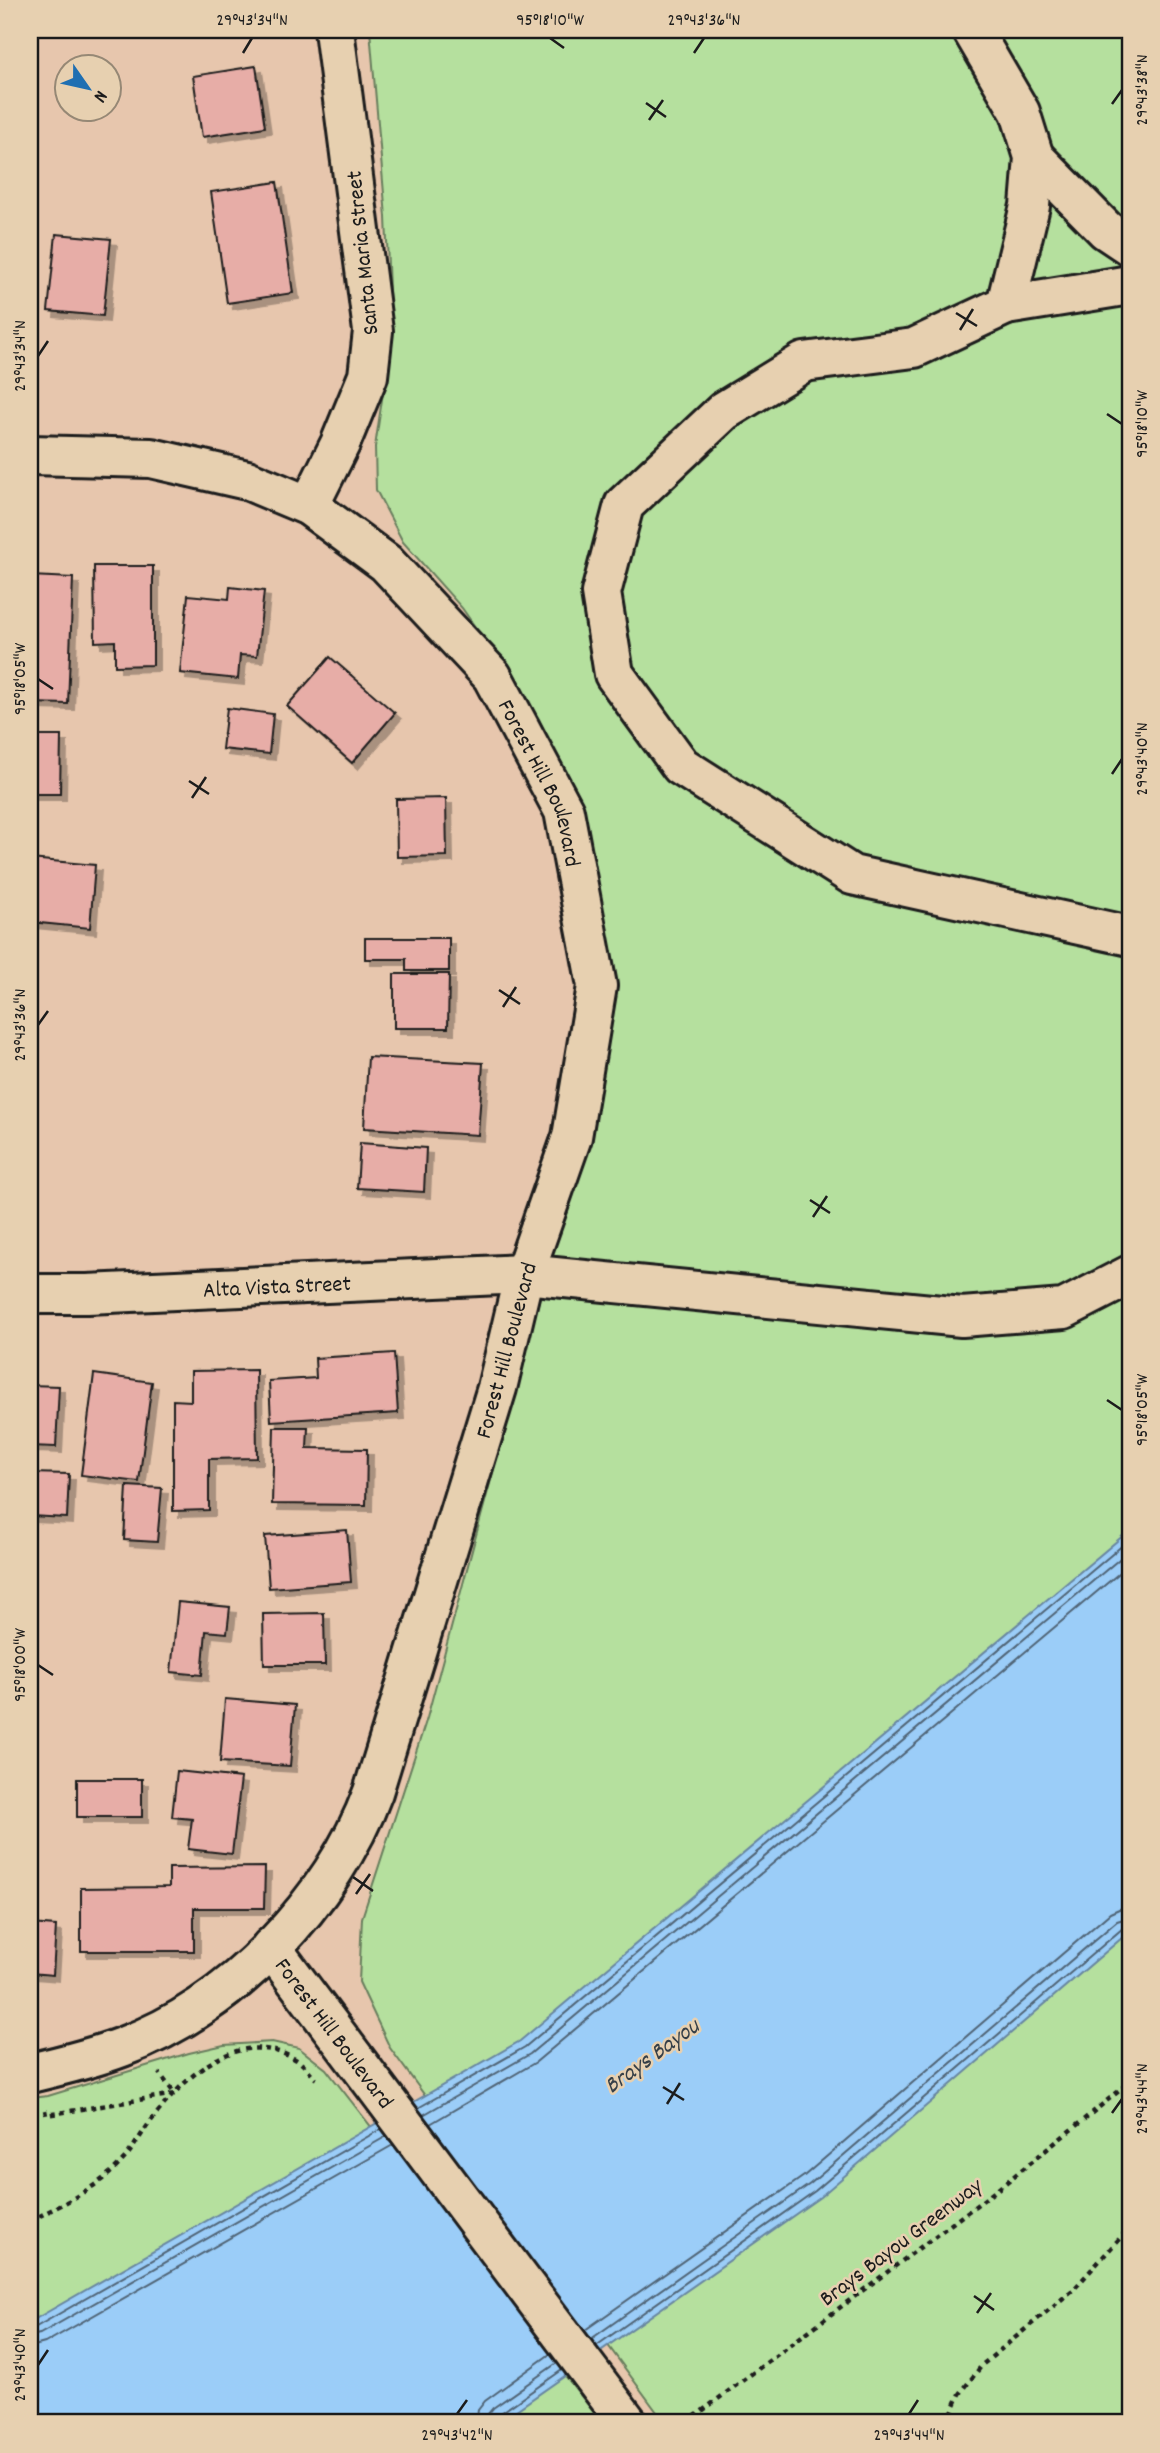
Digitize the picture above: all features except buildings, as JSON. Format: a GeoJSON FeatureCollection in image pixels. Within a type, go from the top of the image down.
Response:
{"type":"FeatureCollection","features":[{"type":"Feature","properties":{"kind":"street","name":"Santa Maria Street"},"geometry":{"type":"LineString","coordinates":[[309,506],[340,444],[368,376],[373,331],[334,30]]}},
{"type":"Feature","properties":{"kind":"street"},"geometry":{"type":"LineString","coordinates":[[972,30],[1020,112],[1034,157],[1030,206],[1006,306]]}},
{"type":"Feature","properties":{"kind":"street"},"geometry":{"type":"LineString","coordinates":[[1034,157],[1106,230],[1130,246]]}},
{"type":"Feature","properties":{"kind":"street"},"geometry":{"type":"LineString","coordinates":[[1130,285],[1006,306],[914,348],[804,362],[724,411],[625,505],[601,593],[614,674],[681,766],[852,875],[1130,936]]}},
{"type":"Feature","properties":{"kind":"street","name":"Forest Hill Boulevard"},"geometry":{"type":"LineString","coordinates":[[30,455],[150,458],[247,480],[309,506],[386,563],[492,676],[564,811],[597,986],[572,1137],[524,1274],[497,1388],[365,1813],[342,1860],[271,1947],[628,2423]]}},
{"type":"Feature","properties":{"kind":"street","name":"Alta Vista Street"},"geometry":{"type":"LineString","coordinates":[[30,1294],[101,1294],[524,1274],[962,1317],[1064,1309],[1130,1275]]}},
{"type":"Feature","properties":{"kind":"street"},"geometry":{"type":"LineString","coordinates":[[36,2086],[160,2030],[205,2003],[237,1979],[271,1947]]}},
{"type":"Feature","properties":{"kind":"path"},"geometry":{"type":"LineString","coordinates":[[30,2221],[89,2189],[122,2161],[153,2119],[199,2068],[220,2057],[247,2048],[275,2051],[295,2058],[316,2078]]}},
{"type":"Feature","properties":{"kind":"path","name":"Brays Bayou Greenway"},"geometry":{"type":"LineString","coordinates":[[686,2423],[998,2189],[1130,2082]]}},
{"type":"Feature","properties":{"kind":"path"},"geometry":{"type":"LineString","coordinates":[[36,2086],[46,2115],[175,2094]]}},
{"type":"Feature","properties":{"kind":"path"},"geometry":{"type":"LineString","coordinates":[[947,2423],[960,2394],[982,2365],[1074,2289],[1130,2227]]}},
{"type":"Feature","properties":{"kind":"green space"},"geometry":{"type":"Polygon","coordinates":[[[370,30],[1130,30],[1130,2423],[665,2423],[390,2048],[359,1982],[362,1918],[427,1718],[566,1200],[593,1076],[581,813],[539,719],[462,608],[403,542],[376,490],[375,447],[391,338],[386,217],[370,30]]]}},
{"type":"Feature","properties":{"kind":"green space"},"geometry":{"type":"Polygon","coordinates":[[[272,2042],[299,2048],[326,2069],[602,2423],[30,2423],[30,2098],[48,2096],[189,2053],[224,2045],[272,2042]]]}},
{"type":"Feature","properties":{"kind":"water","name":"Brays Bayou"},"geometry":{"type":"Polygon","coordinates":[[[1130,1530],[1130,1931],[820,2197],[498,2423],[30,2423],[30,2322],[520,2041],[1130,1530]]]}}]}
